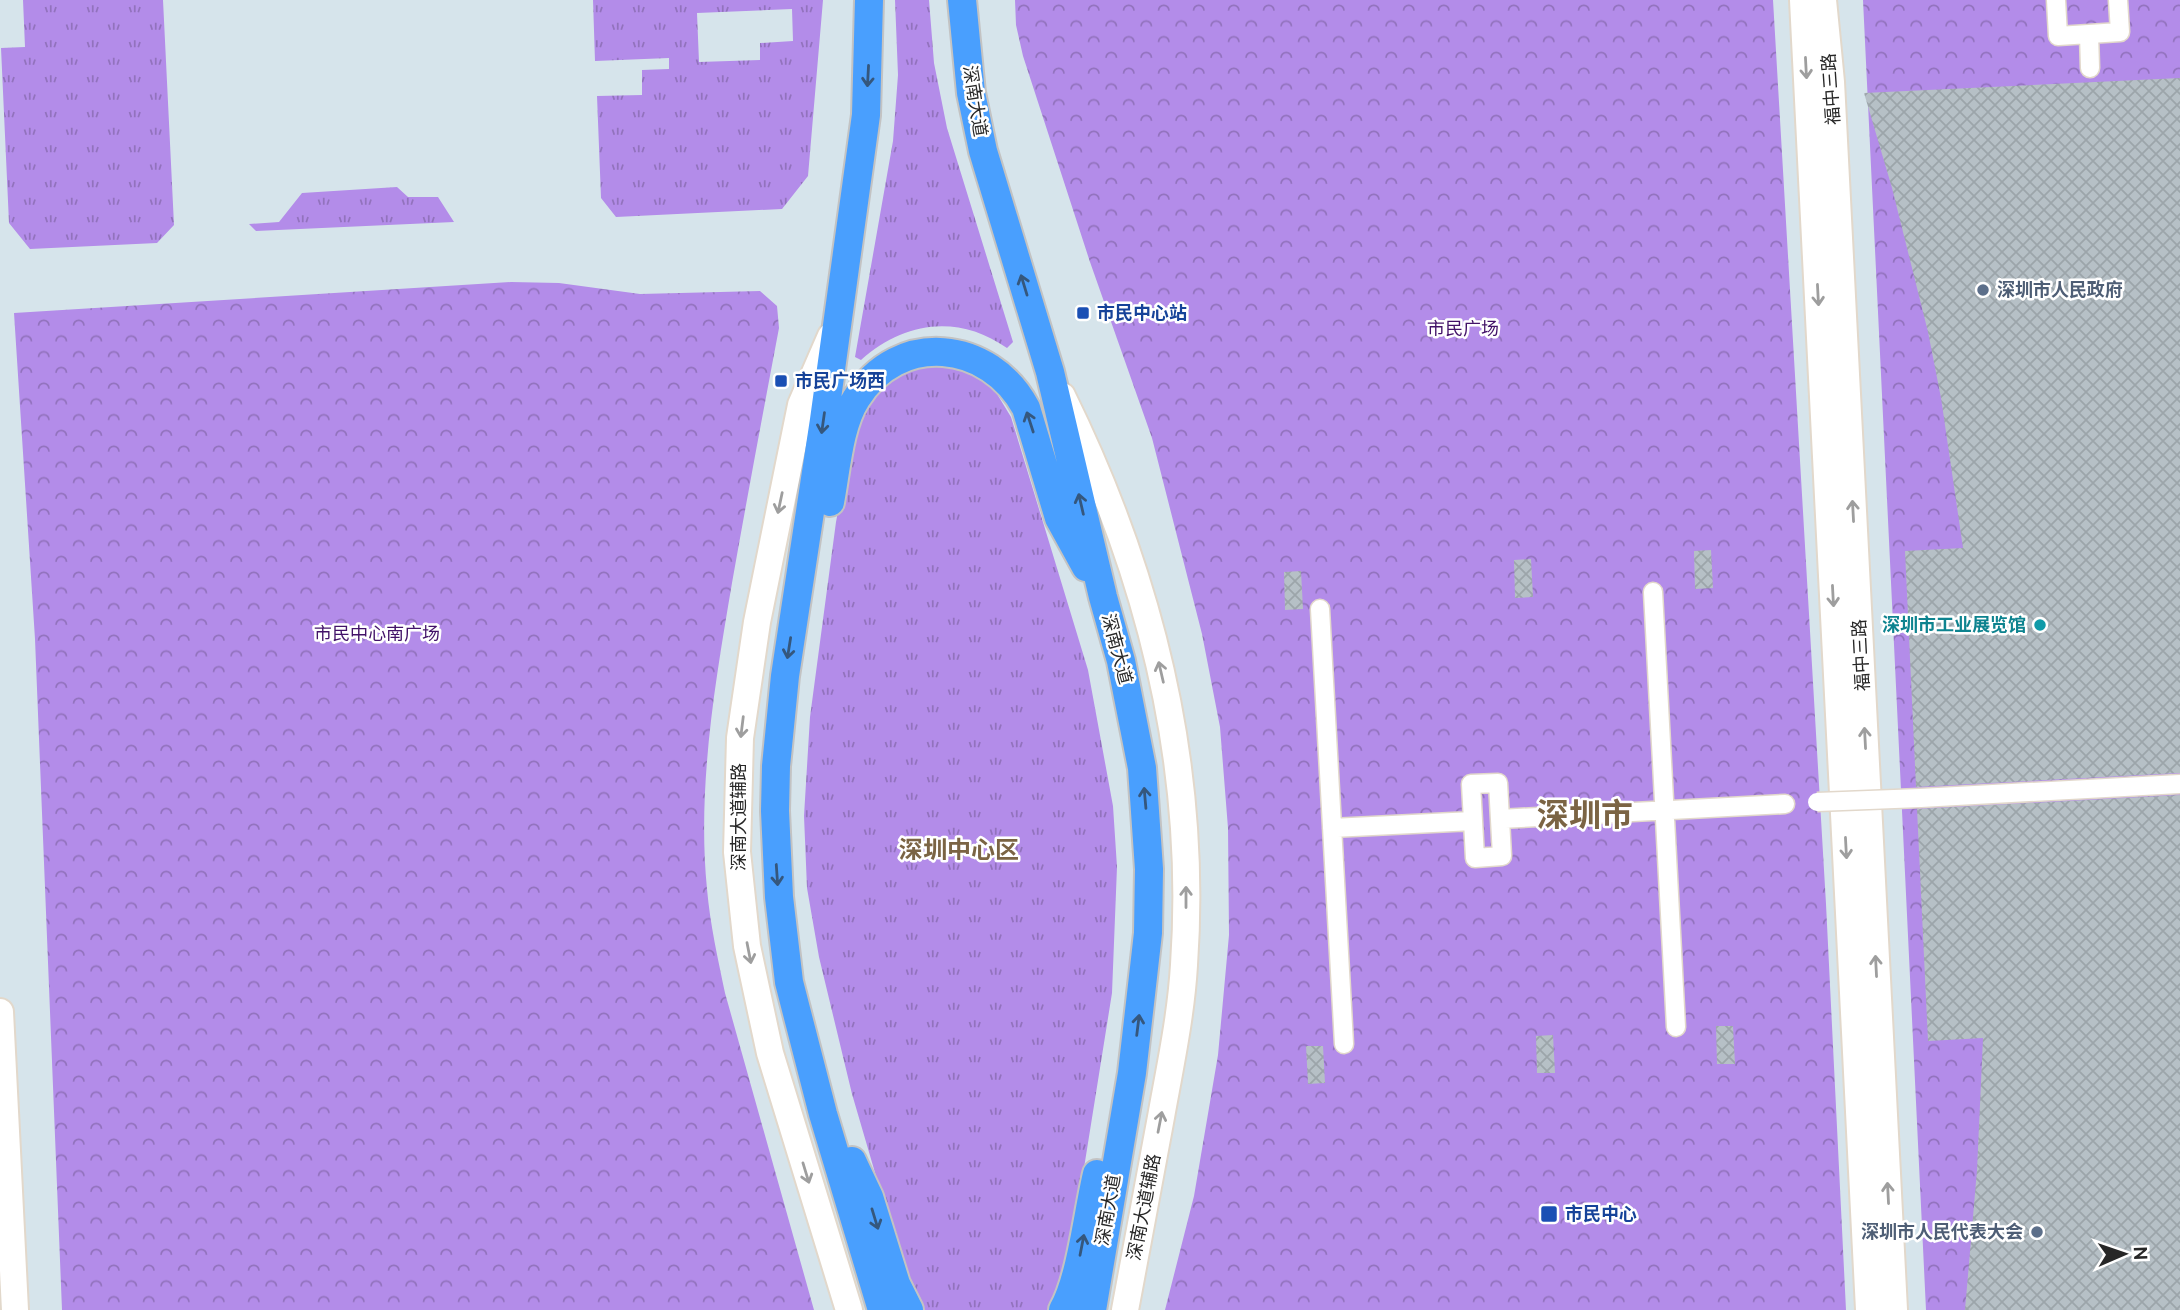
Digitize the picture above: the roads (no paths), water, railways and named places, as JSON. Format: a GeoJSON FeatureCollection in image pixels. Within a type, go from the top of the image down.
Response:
{"type":"FeatureCollection","features":[{"type":"Feature","properties":{"kind":"main road","name":"深南大道"},"geometry":{"type":"LineString","coordinates":[[962,0],[971,93],[983,150],[1050,372],[1103,597],[1121,661],[1142,768],[1146,818],[1148,933],[1132,1073],[1091,1310]]}},
{"type":"Feature","properties":{"kind":"main road"},"geometry":{"type":"LineString","coordinates":[[971,93],[978,0]]}},
{"type":"Feature","properties":{"kind":"main road"},"geometry":{"type":"LineString","coordinates":[[868,3],[866,115],[779,721],[776,855],[789,982],[823,1114],[882,1310]]}},
{"type":"Feature","properties":{"kind":"main road"},"geometry":{"type":"LineString","coordinates":[[802,568],[826,518],[847,419],[854,401],[871,379],[891,364],[921,353],[948,353],[984,363],[1004,377],[1017,391],[1026,408],[1059,518],[1103,597]]}},
{"type":"Feature","properties":{"kind":"main road"},"geometry":{"type":"LineString","coordinates":[[1063,1310],[1078,1266],[1112,1120],[1132,1073]]}},
{"type":"Feature","properties":{"kind":"main road"},"geometry":{"type":"LineString","coordinates":[[823,1114],[849,1156],[869,1197],[896,1284],[909,1310]]}},
{"type":"Feature","properties":{"kind":"street","name":"福中三路"},"geometry":{"type":"LineString","coordinates":[[1802,0],[1869,1310]]}},
{"type":"Feature","properties":{"kind":"street","name":"福中三路"},"geometry":{"type":"LineString","coordinates":[[1823,0],[1832,82],[1894,1310]]}},
{"type":"Feature","properties":{"kind":"street"},"geometry":{"type":"LineString","coordinates":[[2056,0],[2058,36],[2120,32],[2118,0]]}},
{"type":"Feature","properties":{"kind":"street"},"geometry":{"type":"LineString","coordinates":[[2089,34],[2090,68]]}},
{"type":"Feature","properties":{"kind":"street","name":"深南大道辅路"},"geometry":{"type":"LineString","coordinates":[[837,322],[801,405],[761,598],[740,738],[737,852],[747,946],[770,1053],[849,1310]]}},
{"type":"Feature","properties":{"kind":"street","name":"深南大道辅路"},"geometry":{"type":"LineString","coordinates":[[1050,372],[1087,447],[1135,573],[1172,722],[1184,800],[1184,968],[1167,1083],[1125,1310]]}},
{"type":"Feature","properties":{"kind":"street"},"geometry":{"type":"LineString","coordinates":[[1653,592],[1675,1027]]}},
{"type":"Feature","properties":{"kind":"street"},"geometry":{"type":"LineString","coordinates":[[1320,609],[1344,1044]]}},
{"type":"Feature","properties":{"kind":"street"},"geometry":{"type":"LineString","coordinates":[[1498,783],[1500,819],[1502,856],[1475,858],[1471,784],[1498,783]]}},
{"type":"Feature","properties":{"kind":"street"},"geometry":{"type":"LineString","coordinates":[[1817,802],[2180,784]]}},
{"type":"Feature","properties":{"kind":"street"},"geometry":{"type":"LineString","coordinates":[[1500,819],[1785,804]]}},
{"type":"Feature","properties":{"kind":"street"},"geometry":{"type":"LineString","coordinates":[[1332,828],[1473,821]]}},
{"type":"Feature","properties":{"kind":"street"},"geometry":{"type":"LineString","coordinates":[[0,1012],[7,1284],[15,1310]]}},
{"type":"Feature","properties":{"kind":"place","name":"深圳市人民政府"},"geometry":{"type":"Point","coordinates":[1983,290]}},
{"type":"Feature","properties":{"kind":"place","name":"市民中心站"},"geometry":{"type":"Point","coordinates":[1083,313]}},
{"type":"Feature","properties":{"kind":"place","name":"市民广场西"},"geometry":{"type":"Point","coordinates":[781,381]}},
{"type":"Feature","properties":{"kind":"place","name":"深圳市工业展览馆"},"geometry":{"type":"Point","coordinates":[2040,625]}},
{"type":"Feature","properties":{"kind":"place","name":"市民中心"},"geometry":{"type":"Point","coordinates":[1549,1214]}},
{"type":"Feature","properties":{"kind":"place","name":"深圳市人民代表大会"},"geometry":{"type":"Point","coordinates":[2037,1232]}},
{"type":"Feature","properties":{"kind":"district","name":"深圳市"},"geometry":{"type":"Point","coordinates":[1585,815]}},
{"type":"Feature","properties":{"kind":"district","name":"深圳中心区"},"geometry":{"type":"Point","coordinates":[959,850]}},
{"type":"Feature","properties":{"kind":"park label","name":"市民广场"},"geometry":{"type":"Point","coordinates":[1463,329]}},
{"type":"Feature","properties":{"kind":"park label","name":"市民中心南广场"},"geometry":{"type":"Point","coordinates":[377,634]}}]}
